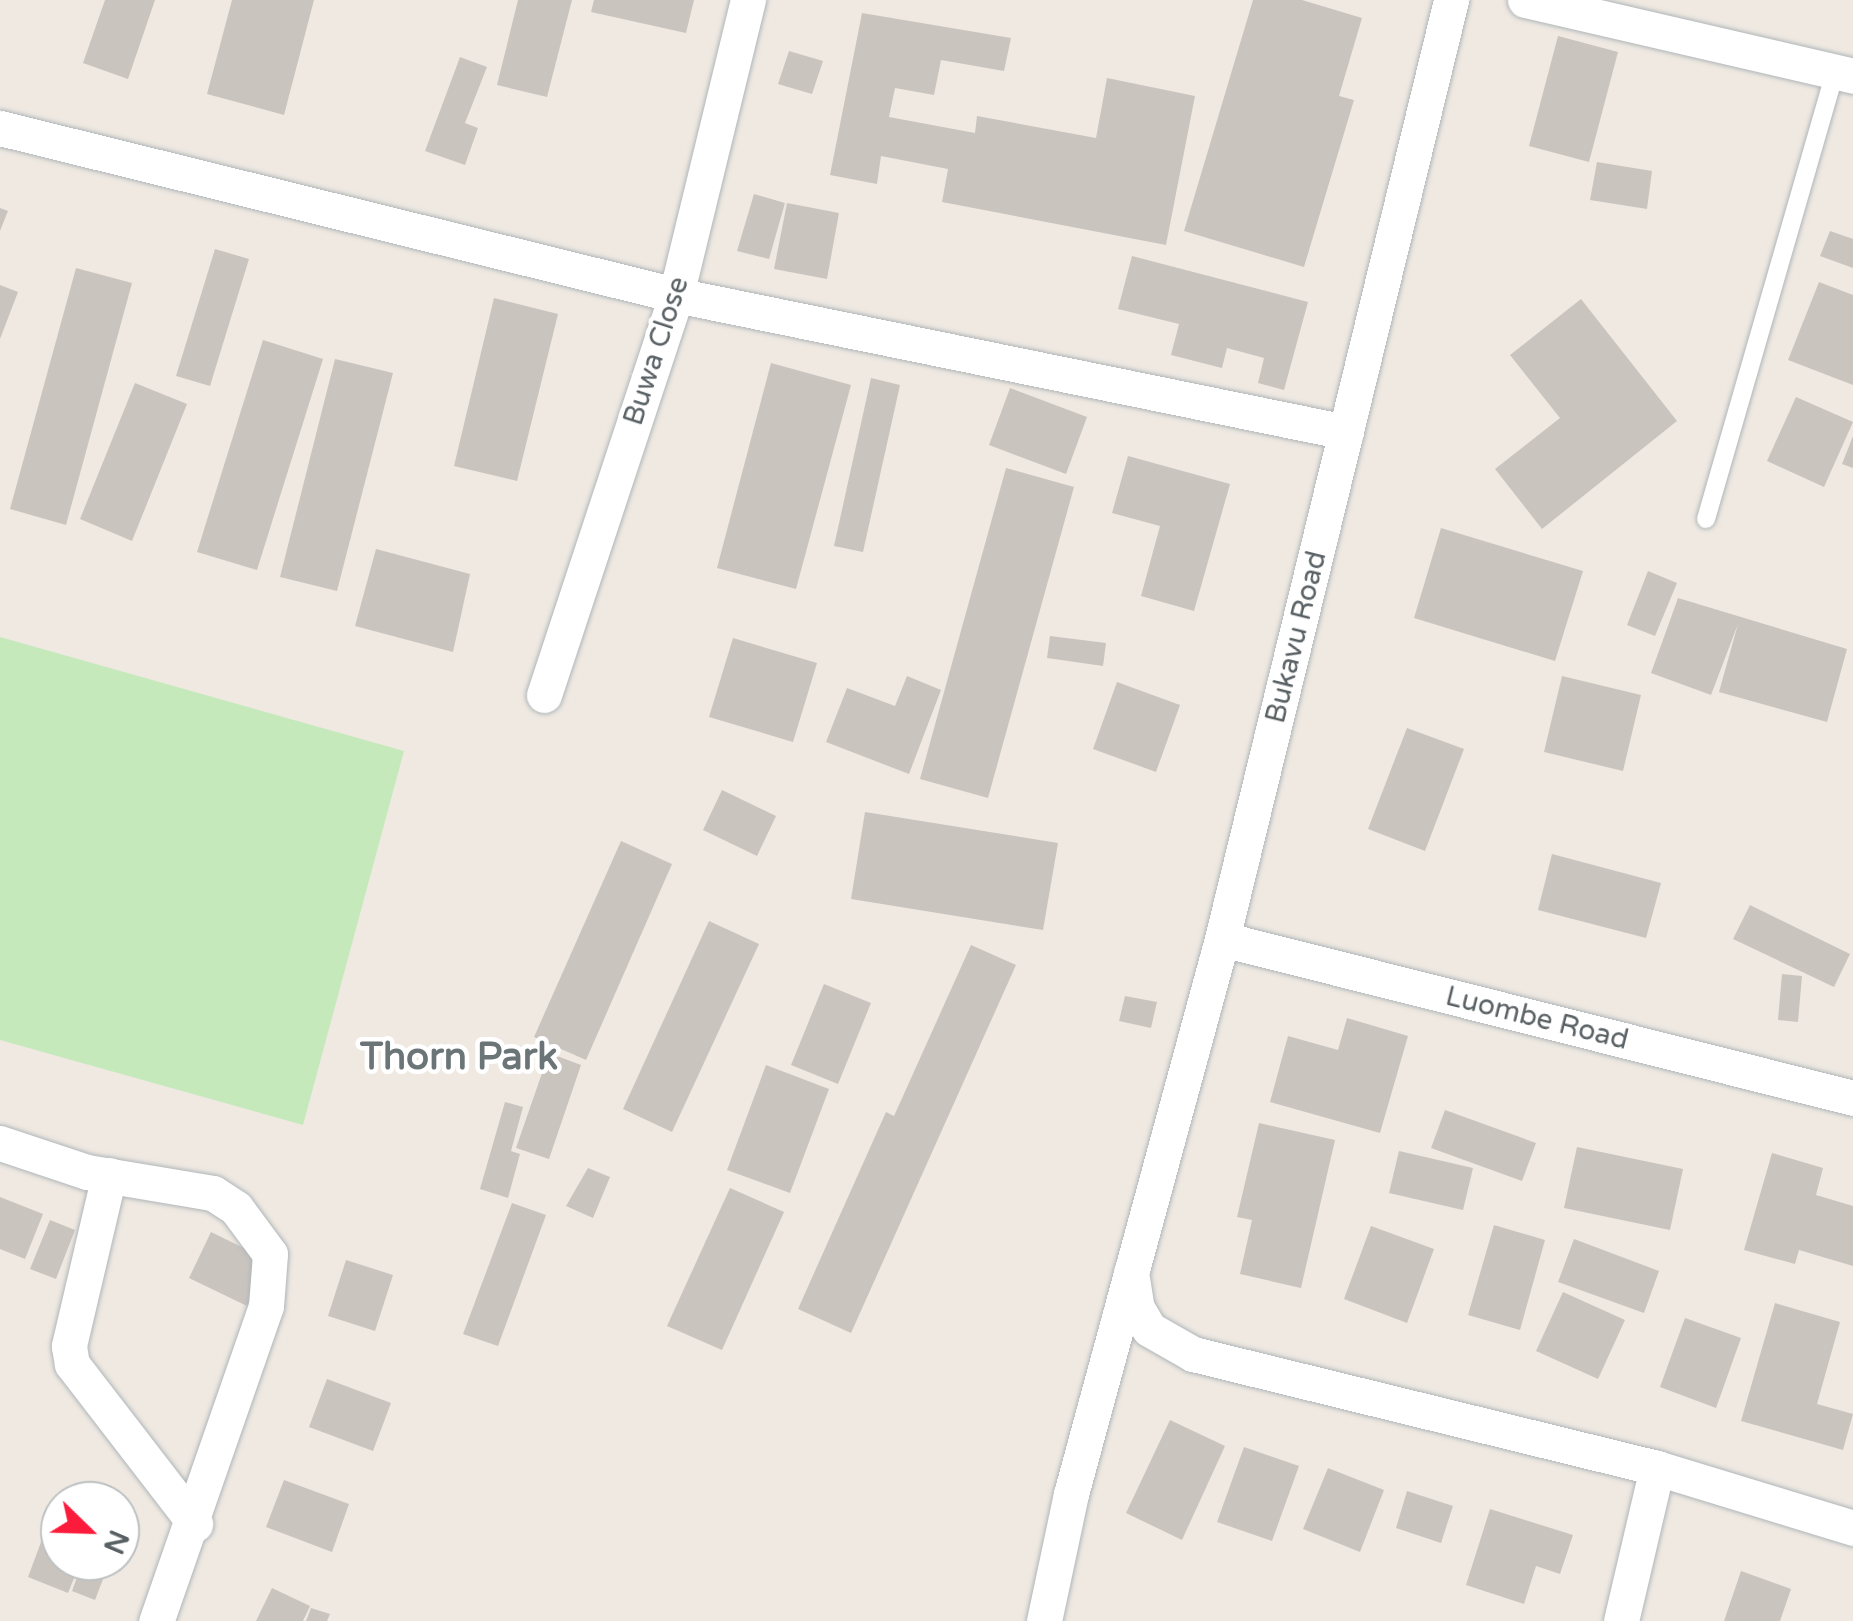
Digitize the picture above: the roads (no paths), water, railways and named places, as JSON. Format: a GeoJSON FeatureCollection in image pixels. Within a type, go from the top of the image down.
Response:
{"type":"FeatureCollection","features":[{"type":"Feature","properties":{"kind":"street","name":"Buwa Close"},"geometry":{"type":"LineString","coordinates":[[544,695],[676,296],[748,0]]}},
{"type":"Feature","properties":{"kind":"street","name":"Bukavu Road"},"geometry":{"type":"LineString","coordinates":[[1044,1621],[1131,1271],[1222,938],[1451,0]]}},
{"type":"Feature","properties":{"kind":"street"},"geometry":{"type":"LineString","coordinates":[[1525,0],[1844,73]]}},
{"type":"Feature","properties":{"kind":"street"},"geometry":{"type":"LineString","coordinates":[[0,128],[676,296],[1346,432]]}},
{"type":"Feature","properties":{"kind":"street","name":"Luombe Road"},"geometry":{"type":"LineString","coordinates":[[1222,938],[1853,1098]]}},
{"type":"Feature","properties":{"kind":"street"},"geometry":{"type":"LineString","coordinates":[[0,1143],[110,1176],[212,1193],[236,1208],[270,1254],[266,1306],[194,1524],[156,1621]]}},
{"type":"Feature","properties":{"kind":"street"},"geometry":{"type":"LineString","coordinates":[[110,1176],[69,1346],[72,1364],[194,1524]]}},
{"type":"Feature","properties":{"kind":"street"},"geometry":{"type":"LineString","coordinates":[[1131,1271],[1137,1308],[1168,1346],[1657,1468],[1853,1528]]}},
{"type":"Feature","properties":{"kind":"street"},"geometry":{"type":"LineString","coordinates":[[1621,1621],[1657,1468]]}},
{"type":"Feature","properties":{"kind":"lane"},"geometry":{"type":"LineString","coordinates":[[1706,520],[1844,73]]}},
{"type":"Feature","properties":{"kind":"district","name":"Thorn Park"},"geometry":{"type":"Point","coordinates":[459,1058]}}]}
